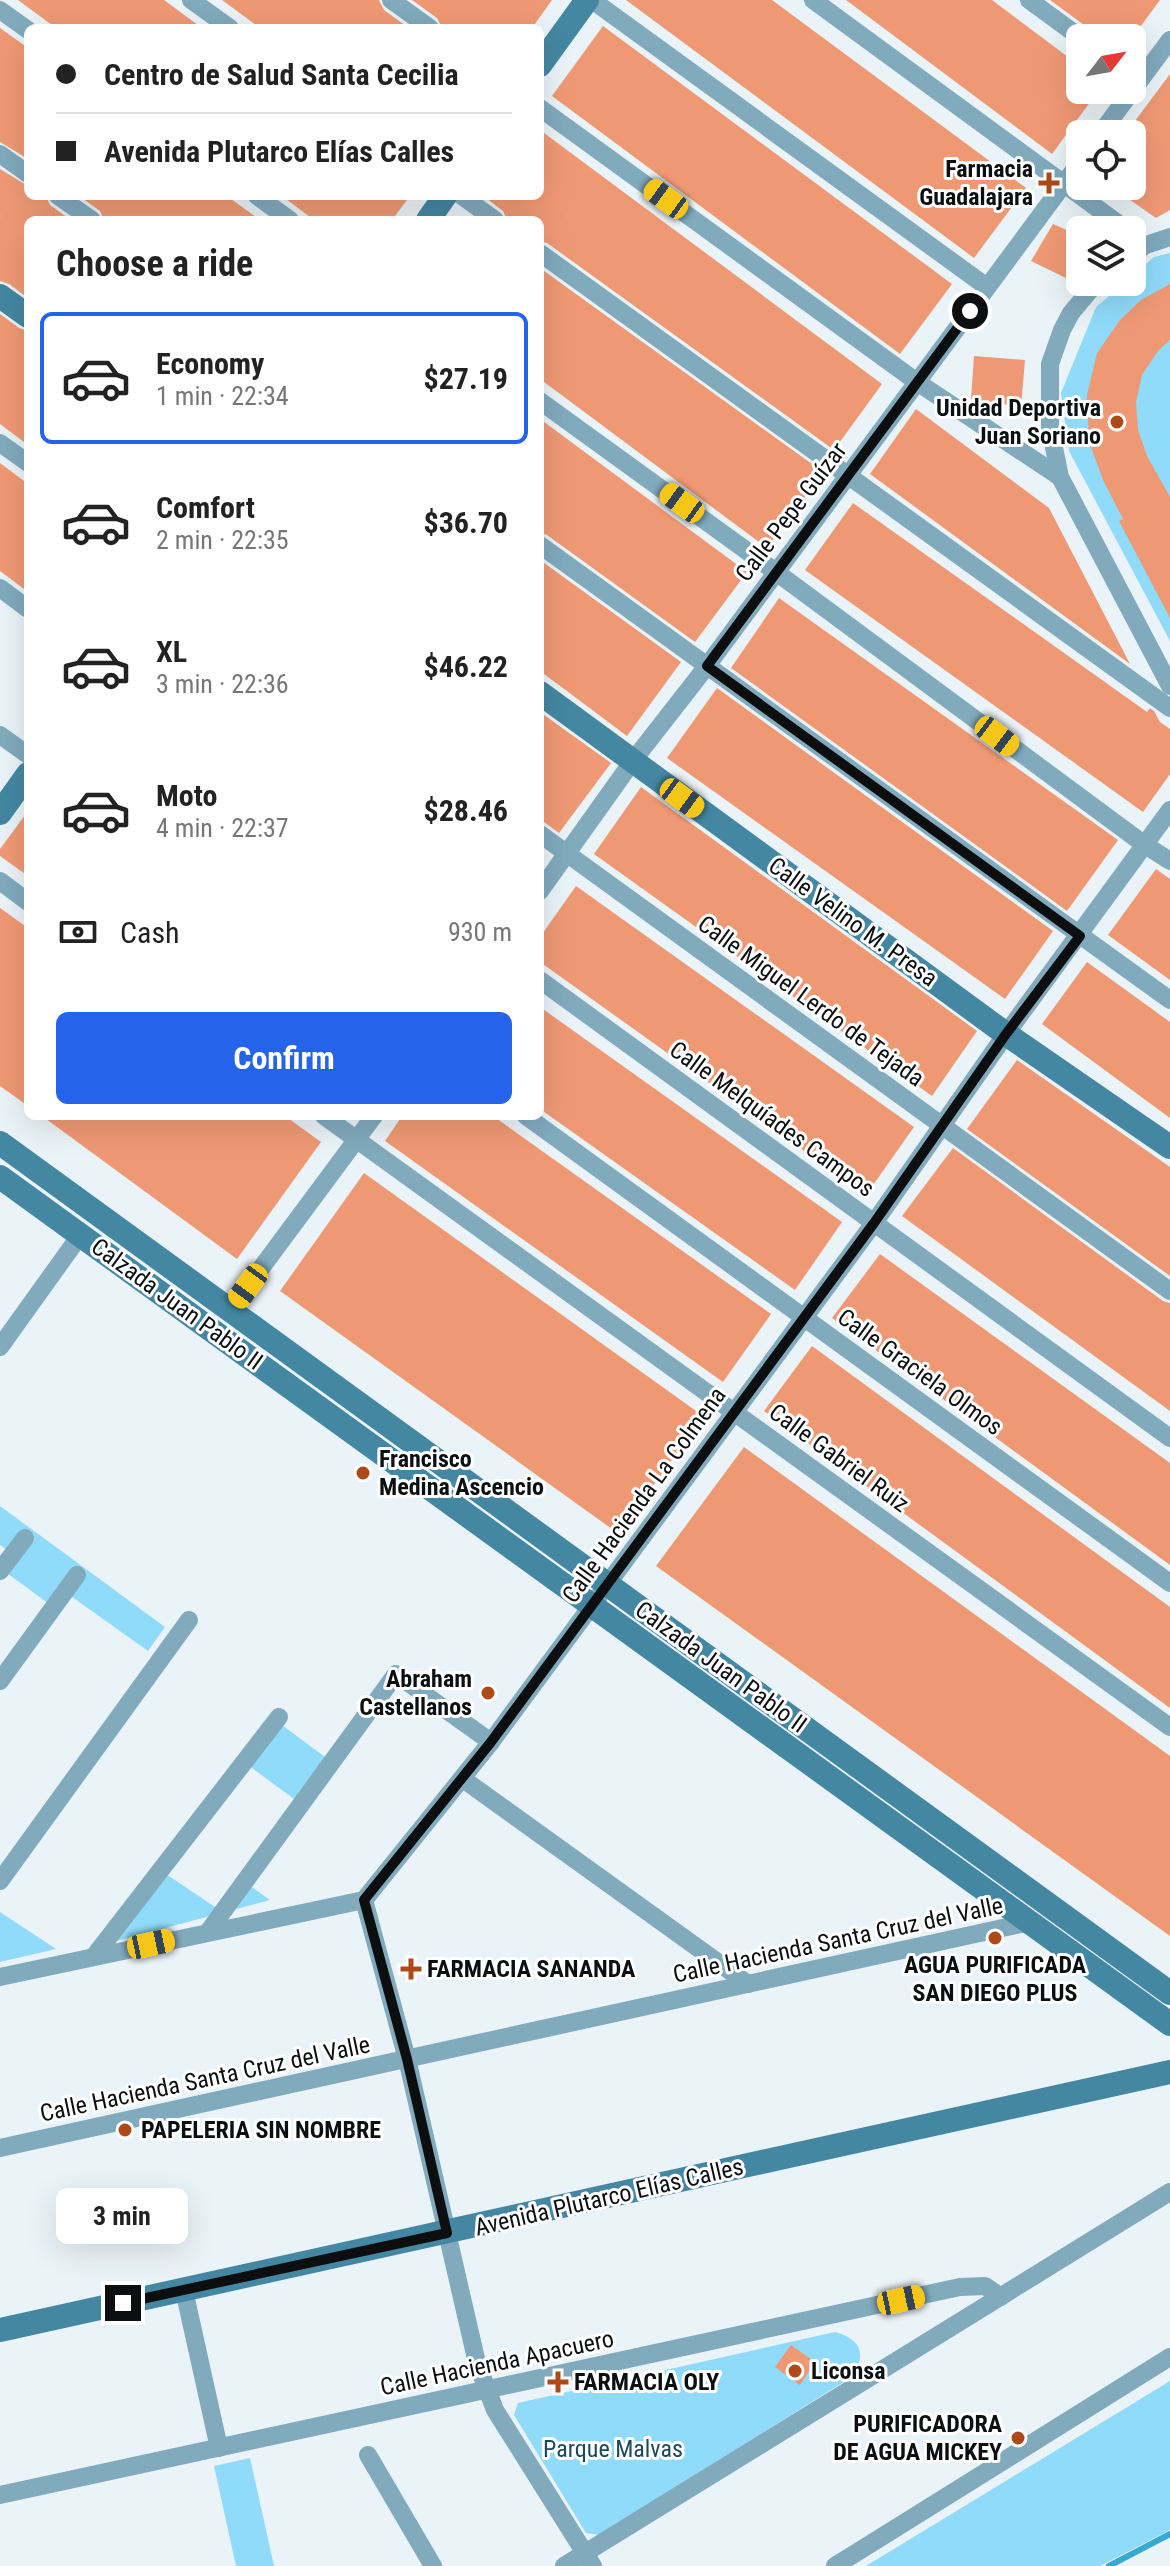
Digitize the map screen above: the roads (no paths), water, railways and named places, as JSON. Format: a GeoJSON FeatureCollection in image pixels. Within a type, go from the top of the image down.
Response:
{"type":"FeatureCollection","features":[{"type":"Feature","properties":{"kind":"main road"},"geometry":{"type":"LineString","coordinates":[[544,60],[589,0]]}},
{"type":"Feature","properties":{"kind":"main road"},"geometry":{"type":"LineString","coordinates":[[0,296],[24,313]]}},
{"type":"Feature","properties":{"kind":"main road","name":"Calle Velino M. Presa"},"geometry":{"type":"LineString","coordinates":[[544,696],[1006,1034],[1170,1147]]}},
{"type":"Feature","properties":{"kind":"main road"},"geometry":{"type":"LineString","coordinates":[[0,813],[24,780]]}},
{"type":"Feature","properties":{"kind":"main road","name":"Calzada Juan Pablo II"},"geometry":{"type":"LineString","coordinates":[[0,1143],[1170,1993]]}},
{"type":"Feature","properties":{"kind":"main road","name":"Calzada Juan Pablo II"},"geometry":{"type":"LineString","coordinates":[[0,1177],[1170,2024]]}},
{"type":"Feature","properties":{"kind":"main road","name":"Avenida Plutarco Elías Calles"},"geometry":{"type":"LineString","coordinates":[[0,2330],[1170,2072]]}},
{"type":"Feature","properties":{"kind":"street"},"geometry":{"type":"LineString","coordinates":[[191,0],[224,24]]}},
{"type":"Feature","properties":{"kind":"street"},"geometry":{"type":"LineString","coordinates":[[391,0],[424,24]]}},
{"type":"Feature","properties":{"kind":"street"},"geometry":{"type":"LineString","coordinates":[[589,0],[987,287]]}},
{"type":"Feature","properties":{"kind":"street"},"geometry":{"type":"LineString","coordinates":[[813,0],[1109,216]]}},
{"type":"Feature","properties":{"kind":"street"},"geometry":{"type":"LineString","coordinates":[[1029,0],[1066,27]]}},
{"type":"Feature","properties":{"kind":"street"},"geometry":{"type":"LineString","coordinates":[[0,10],[24,27]]}},
{"type":"Feature","properties":{"kind":"street"},"geometry":{"type":"LineString","coordinates":[[1146,67],[1170,40]]}},
{"type":"Feature","properties":{"kind":"street"},"geometry":{"type":"LineString","coordinates":[[544,111],[917,382],[1060,477]]}},
{"type":"Feature","properties":{"kind":"street"},"geometry":{"type":"LineString","coordinates":[[0,154],[24,171]]}},
{"type":"Feature","properties":{"kind":"street","name":"Calle Pepe Guízar"},"geometry":{"type":"LineString","coordinates":[[544,886],[632,762],[707,666],[1065,183]]}},
{"type":"Feature","properties":{"kind":"street"},"geometry":{"type":"LineString","coordinates":[[64,200],[86,216]]}},
{"type":"Feature","properties":{"kind":"street"},"geometry":{"type":"LineString","coordinates":[[262,200],[284,216]]}},
{"type":"Feature","properties":{"kind":"street"},"geometry":{"type":"LineString","coordinates":[[468,200],[490,216]]}},
{"type":"Feature","properties":{"kind":"street"},"geometry":{"type":"LineString","coordinates":[[1146,242],[1170,237]]}},
{"type":"Feature","properties":{"kind":"street"},"geometry":{"type":"LineString","coordinates":[[544,256],[1170,708]]}},
{"type":"Feature","properties":{"kind":"street"},"geometry":{"type":"LineString","coordinates":[[1085,296],[1062,330],[1050,364],[1050,428],[1060,477],[1170,686]]}},
{"type":"Feature","properties":{"kind":"street"},"geometry":{"type":"LineString","coordinates":[[544,404],[1170,861]]}},
{"type":"Feature","properties":{"kind":"street"},"geometry":{"type":"LineString","coordinates":[[0,443],[24,460]]}},
{"type":"Feature","properties":{"kind":"street"},"geometry":{"type":"LineString","coordinates":[[544,548],[1170,1000]]}},
{"type":"Feature","properties":{"kind":"street"},"geometry":{"type":"LineString","coordinates":[[0,588],[24,606]]}},
{"type":"Feature","properties":{"kind":"street"},"geometry":{"type":"LineString","coordinates":[[0,735],[24,752]]}},
{"type":"Feature","properties":{"kind":"street","name":"Calle Hacienda La Colmena"},"geometry":{"type":"LineString","coordinates":[[364,1900],[491,1742],[874,1223],[1006,1034],[1170,810]]}},
{"type":"Feature","properties":{"kind":"street","name":"Calle Miguel Lerdo de Tejada"},"geometry":{"type":"LineString","coordinates":[[544,837],[1170,1291]]}},
{"type":"Feature","properties":{"kind":"street"},"geometry":{"type":"LineString","coordinates":[[0,881],[24,899]]}},
{"type":"Feature","properties":{"kind":"street","name":"Calle Melquíades Campos"},"geometry":{"type":"LineString","coordinates":[[544,983],[1170,1438]]}},
{"type":"Feature","properties":{"kind":"street","name":"Calle Gabriel Ruiz"},"geometry":{"type":"LineString","coordinates":[[330,1120],[1170,1727]]}},
{"type":"Feature","properties":{"kind":"street"},"geometry":{"type":"LineString","coordinates":[[230,1310],[371,1120]]}},
{"type":"Feature","properties":{"kind":"street","name":"Calle Graciela Olmos"},"geometry":{"type":"LineString","coordinates":[[532,1120],[1170,1583]]}},
{"type":"Feature","properties":{"kind":"street"},"geometry":{"type":"LineString","coordinates":[[0,1347],[81,1234]]}},
{"type":"Feature","properties":{"kind":"street"},"geometry":{"type":"LineString","coordinates":[[0,1571],[25,1538]]}},
{"type":"Feature","properties":{"kind":"street"},"geometry":{"type":"LineString","coordinates":[[0,1681],[77,1575]]}},
{"type":"Feature","properties":{"kind":"street"},"geometry":{"type":"LineString","coordinates":[[4,1869],[189,1620]]}},
{"type":"Feature","properties":{"kind":"street"},"geometry":{"type":"LineString","coordinates":[[208,1932],[396,1674],[491,1742]]}},
{"type":"Feature","properties":{"kind":"street"},"geometry":{"type":"LineString","coordinates":[[95,1955],[279,1717]]}},
{"type":"Feature","properties":{"kind":"street"},"geometry":{"type":"LineString","coordinates":[[463,1779],[748,1984]]}},
{"type":"Feature","properties":{"kind":"street"},"geometry":{"type":"LineString","coordinates":[[0,1977],[364,1900],[407,2059],[477,2363],[495,2410],[589,2560]]}},
{"type":"Feature","properties":{"kind":"street","name":"Calle Hacienda Santa Cruz del Valle"},"geometry":{"type":"LineString","coordinates":[[0,2148],[1030,1922]]}},
{"type":"Feature","properties":{"kind":"street"},"geometry":{"type":"LineString","coordinates":[[564,2566],[589,2560],[1170,2192]]}},
{"type":"Feature","properties":{"kind":"street","name":"Calle Hacienda Apacuero"},"geometry":{"type":"LineString","coordinates":[[0,2495],[960,2287],[985,2286],[1001,2297]]}},
{"type":"Feature","properties":{"kind":"street"},"geometry":{"type":"LineString","coordinates":[[184,2290],[219,2448]]}},
{"type":"Feature","properties":{"kind":"street"},"geometry":{"type":"LineString","coordinates":[[835,2566],[1170,2357]]}},
{"type":"Feature","properties":{"kind":"street"},"geometry":{"type":"LineString","coordinates":[[368,2455],[433,2566]]}},
{"type":"Feature","properties":{"kind":"waterway"},"geometry":{"type":"LineString","coordinates":[[1109,2566],[1170,2534]]}},
{"type":"Feature","properties":{"kind":"place","name":"Farmacia Guadalajara"},"geometry":{"type":"Point","coordinates":[1049,183]}},
{"type":"Feature","properties":{"kind":"place","name":"Unidad Deportiva Juan Soriano"},"geometry":{"type":"Point","coordinates":[1117,422]}},
{"type":"Feature","properties":{"kind":"place","name":"Francisco Medina Ascencio"},"geometry":{"type":"Point","coordinates":[363,1473]}},
{"type":"Feature","properties":{"kind":"place","name":"Abraham Castellanos"},"geometry":{"type":"Point","coordinates":[488,1693]}},
{"type":"Feature","properties":{"kind":"place","name":"AGUA PURIFICADA SAN DIEGO PLUS"},"geometry":{"type":"Point","coordinates":[995,1938]}},
{"type":"Feature","properties":{"kind":"place","name":"FARMACIA SANANDA"},"geometry":{"type":"Point","coordinates":[411,1969]}},
{"type":"Feature","properties":{"kind":"place","name":"PAPELERIA SIN NOMBRE"},"geometry":{"type":"Point","coordinates":[125,2130]}},
{"type":"Feature","properties":{"kind":"place","name":"Liconsa"},"geometry":{"type":"Point","coordinates":[795,2371]}},
{"type":"Feature","properties":{"kind":"place","name":"FARMACIA OLY"},"geometry":{"type":"Point","coordinates":[558,2382]}},
{"type":"Feature","properties":{"kind":"place","name":"PURIFICADORA DE AGUA MICKEY"},"geometry":{"type":"Point","coordinates":[1018,2438]}},
{"type":"Feature","properties":{"kind":"park label","name":"Parque Malvas"},"geometry":{"type":"Point","coordinates":[613,2449]}}]}
